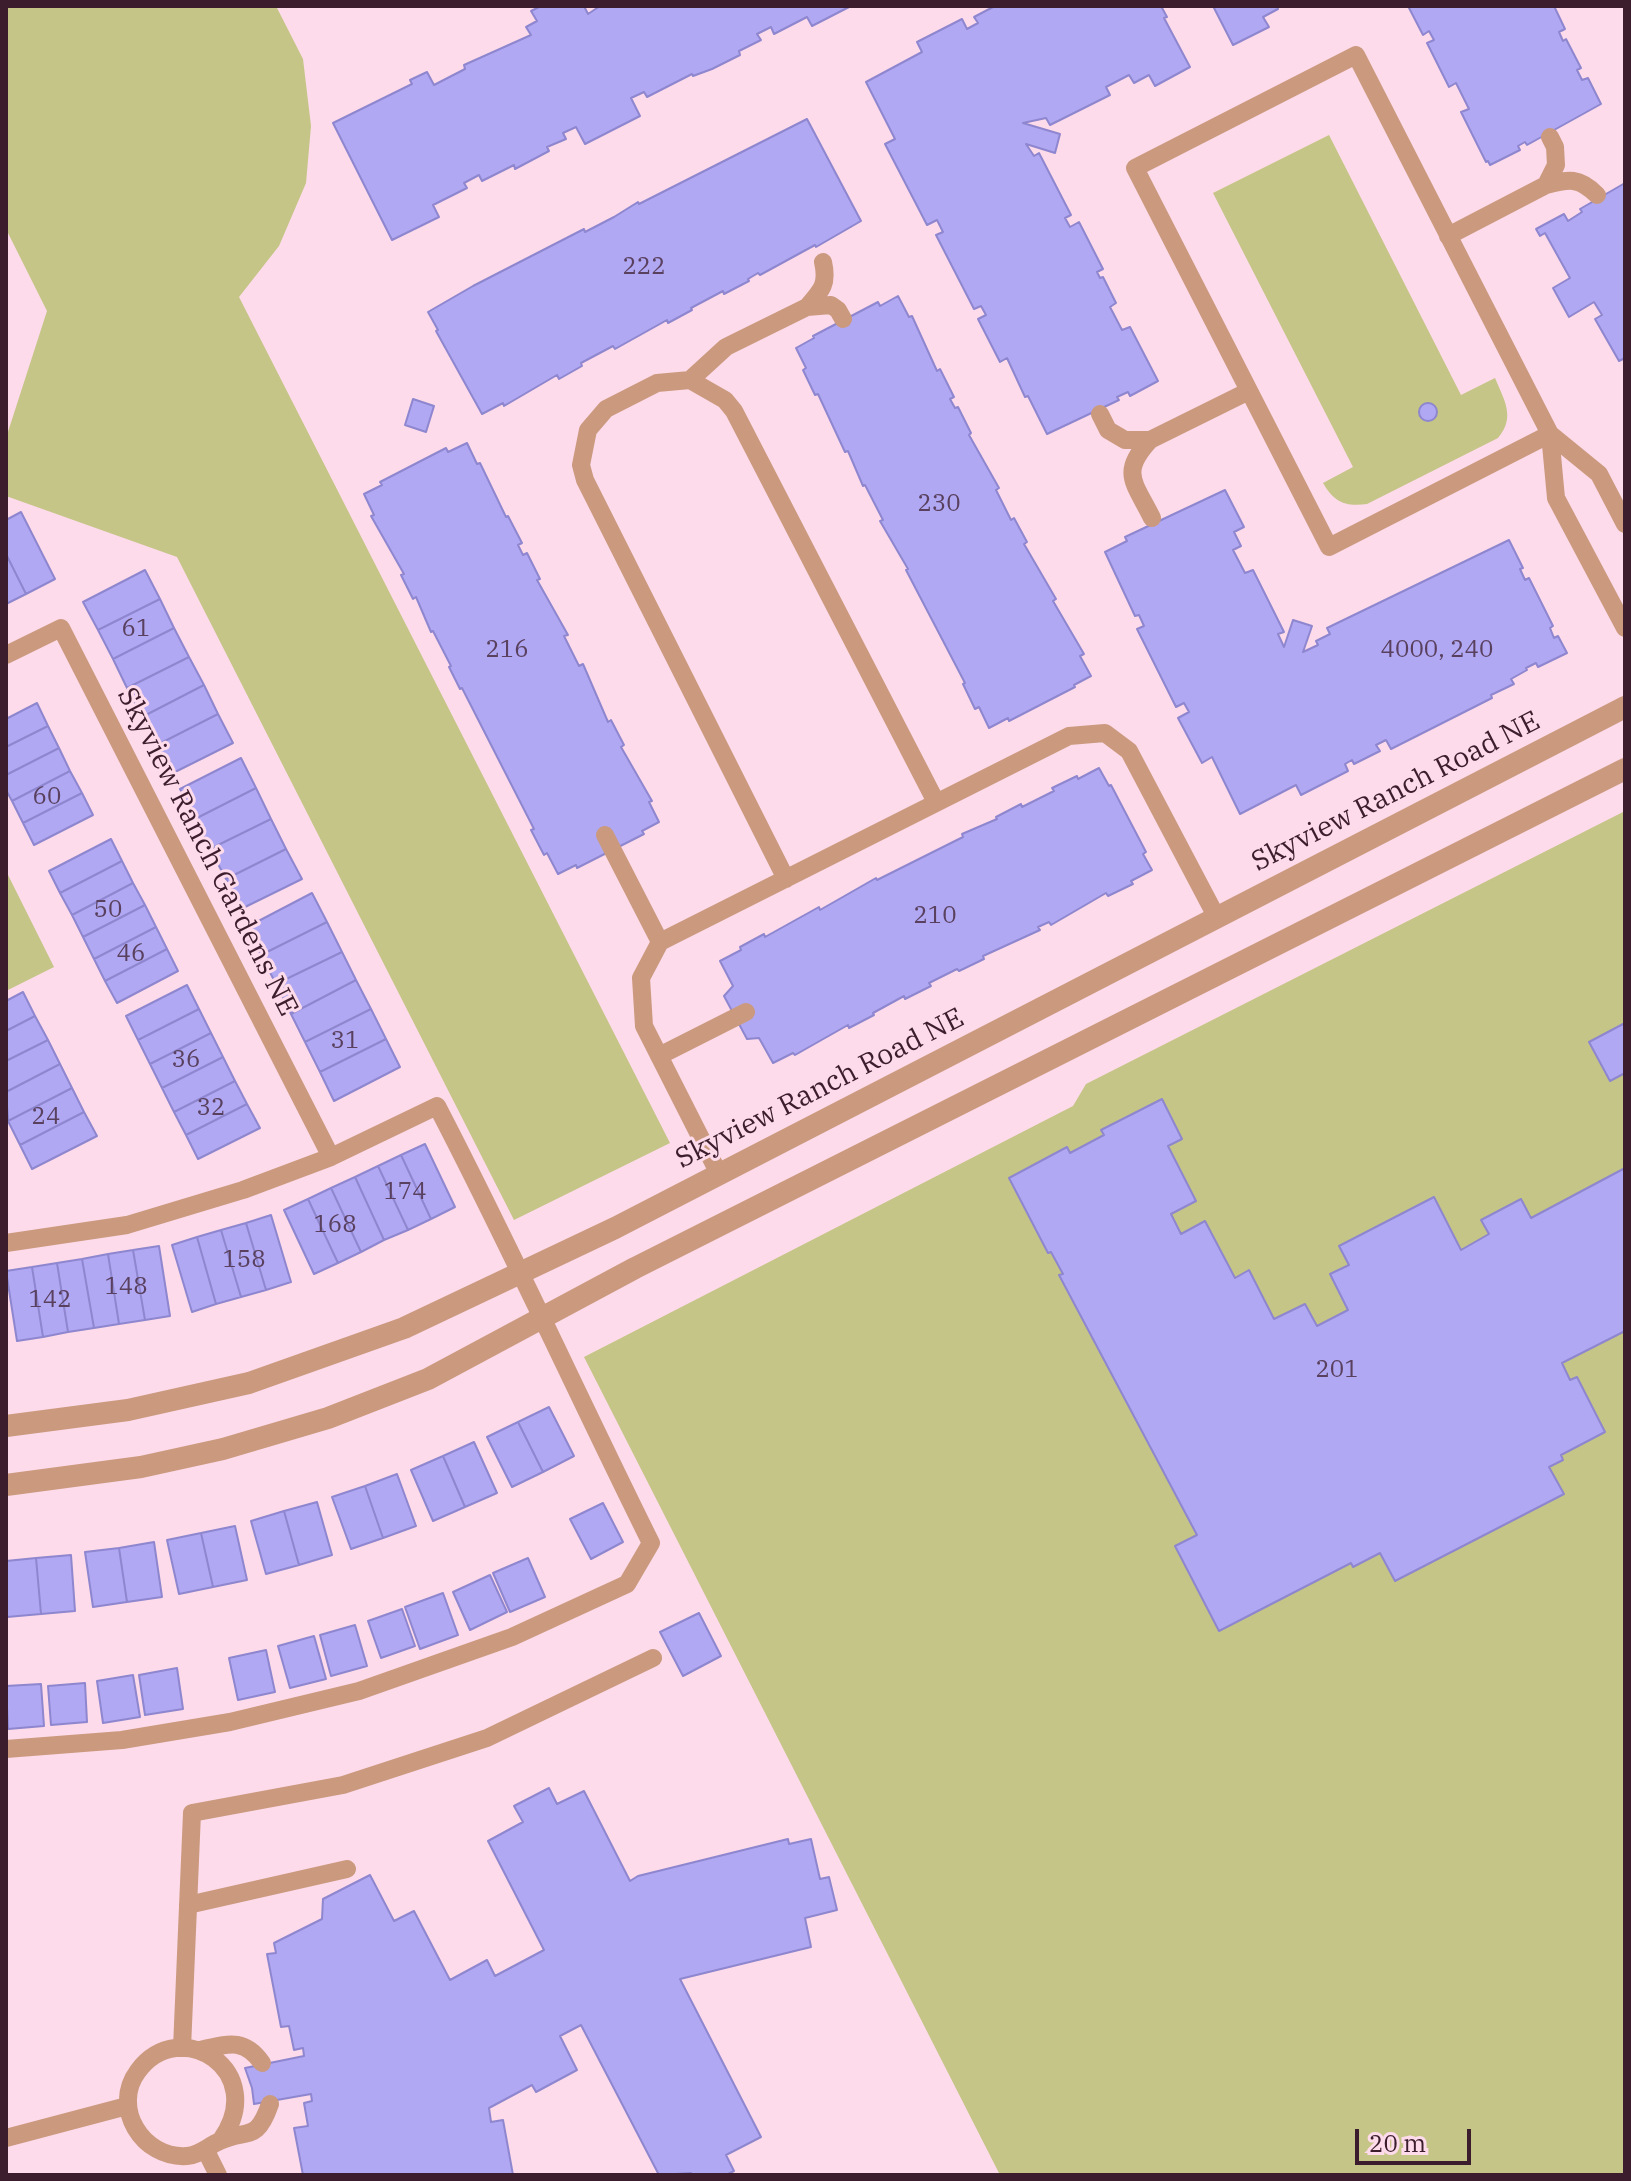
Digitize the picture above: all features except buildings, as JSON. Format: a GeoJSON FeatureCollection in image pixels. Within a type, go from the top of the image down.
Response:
{"type":"FeatureCollection","features":[{"type":"Feature","properties":{"kind":"street","name":"Skyview Ranch Road NE"},"geometry":{"type":"LineString","coordinates":[[6,1426],[128,1410],[249,1383],[404,1328],[520,1275],[719,1174],[1625,707]]}},
{"type":"Feature","properties":{"kind":"street"},"geometry":{"type":"LineString","coordinates":[[6,1485],[141,1467],[223,1449],[328,1418],[428,1379],[635,1268],[1625,769]]}},
{"type":"Feature","properties":{"kind":"lane"},"geometry":{"type":"LineString","coordinates":[[1550,434],[1329,547],[1135,168],[1356,55],[1550,434],[1556,498],[1625,628]]}},
{"type":"Feature","properties":{"kind":"lane"},"geometry":{"type":"LineString","coordinates":[[1546,185],[1556,165],[1555,147],[1550,137]]}},
{"type":"Feature","properties":{"kind":"lane"},"geometry":{"type":"LineString","coordinates":[[1448,236],[1546,185],[1577,181],[1585,183],[1597,195]]}},
{"type":"Feature","properties":{"kind":"lane"},"geometry":{"type":"LineString","coordinates":[[807,307],[821,291],[826,277],[823,262]]}},
{"type":"Feature","properties":{"kind":"lane"},"geometry":{"type":"LineString","coordinates":[[690,380],[726,347],[807,307],[831,305],[843,319]]}},
{"type":"Feature","properties":{"kind":"lane"},"geometry":{"type":"LineString","coordinates":[[786,879],[585,480],[581,465],[588,430],[606,409],[657,383],[690,380],[714,393],[734,411],[936,802]]}},
{"type":"Feature","properties":{"kind":"lane"},"geometry":{"type":"LineString","coordinates":[[1152,518],[1132,476],[1134,457],[1150,440],[1249,391]]}},
{"type":"Feature","properties":{"kind":"lane"},"geometry":{"type":"LineString","coordinates":[[1100,414],[1108,430],[1125,440],[1150,440]]}},
{"type":"Feature","properties":{"kind":"lane"},"geometry":{"type":"LineString","coordinates":[[1550,434],[1599,474],[1625,524]]}},
{"type":"Feature","properties":{"kind":"lane","name":"Skyview Ranch Gardens NE"},"geometry":{"type":"LineString","coordinates":[[6,655],[61,628],[331,1157]]}},
{"type":"Feature","properties":{"kind":"lane"},"geometry":{"type":"LineString","coordinates":[[719,1174],[644,1026],[641,978],[660,942],[1069,736],[1105,733],[1129,751],[1217,918]]}},
{"type":"Feature","properties":{"kind":"lane"},"geometry":{"type":"LineString","coordinates":[[605,835],[660,942]]}},
{"type":"Feature","properties":{"kind":"lane"},"geometry":{"type":"LineString","coordinates":[[659,1056],[746,1012]]}},
{"type":"Feature","properties":{"kind":"lane"},"geometry":{"type":"LineString","coordinates":[[6,1243],[127,1225],[243,1190],[331,1157],[437,1106],[651,1543],[627,1584],[512,1637],[359,1691],[230,1722],[122,1740],[6,1749]]}},
{"type":"Feature","properties":{"kind":"lane"},"geometry":{"type":"LineString","coordinates":[[191,2049],[188,1905],[192,1813],[343,1785],[487,1738],[653,1658]]}},
{"type":"Feature","properties":{"kind":"lane"},"geometry":{"type":"LineString","coordinates":[[188,1905],[347,1869]]}},
{"type":"Feature","properties":{"kind":"lane"},"geometry":{"type":"LineString","coordinates":[[262,2063],[254,2051],[232,2043],[164,2051],[149,2059],[137,2072],[127,2106],[136,2129],[153,2148],[170,2155],[188,2156],[247,2135],[264,2122],[270,2104]]}},
{"type":"Feature","properties":{"kind":"lane"},"geometry":{"type":"LineString","coordinates":[[191,2049],[216,2059],[228,2073],[235,2089],[236,2108],[231,2125],[213,2145]]}},
{"type":"Feature","properties":{"kind":"lane"},"geometry":{"type":"LineString","coordinates":[[6,2138],[127,2106]]}},
{"type":"Feature","properties":{"kind":"lane"},"geometry":{"type":"LineString","coordinates":[[213,2145],[218,2175]]}},
{"type":"Feature","properties":{"kind":"green space"},"geometry":{"type":"Polygon","coordinates":[[[6,6],[276,6],[303,59],[311,126],[306,183],[279,246],[239,297],[670,1143],[514,1220],[177,557],[6,496],[6,438],[47,311],[6,229],[6,6]]]}},
{"type":"Feature","properties":{"kind":"green space"},"geometry":{"type":"Polygon","coordinates":[[[1329,135],[1461,395],[1495,378],[1507,408],[1506,423],[1498,438],[1367,504],[1359,505],[1341,502],[1331,495],[1323,483],[1353,467],[1213,193],[1329,135]]]}},
{"type":"Feature","properties":{"kind":"green space"},"geometry":{"type":"Polygon","coordinates":[[[1625,811],[1625,2175],[1000,2175],[584,1357],[1073,1106],[1086,1084],[1625,811]]]}},
{"type":"Feature","properties":{"kind":"green space"},"geometry":{"type":"Polygon","coordinates":[[[6,871],[54,967],[6,991],[6,871]]]}}]}
